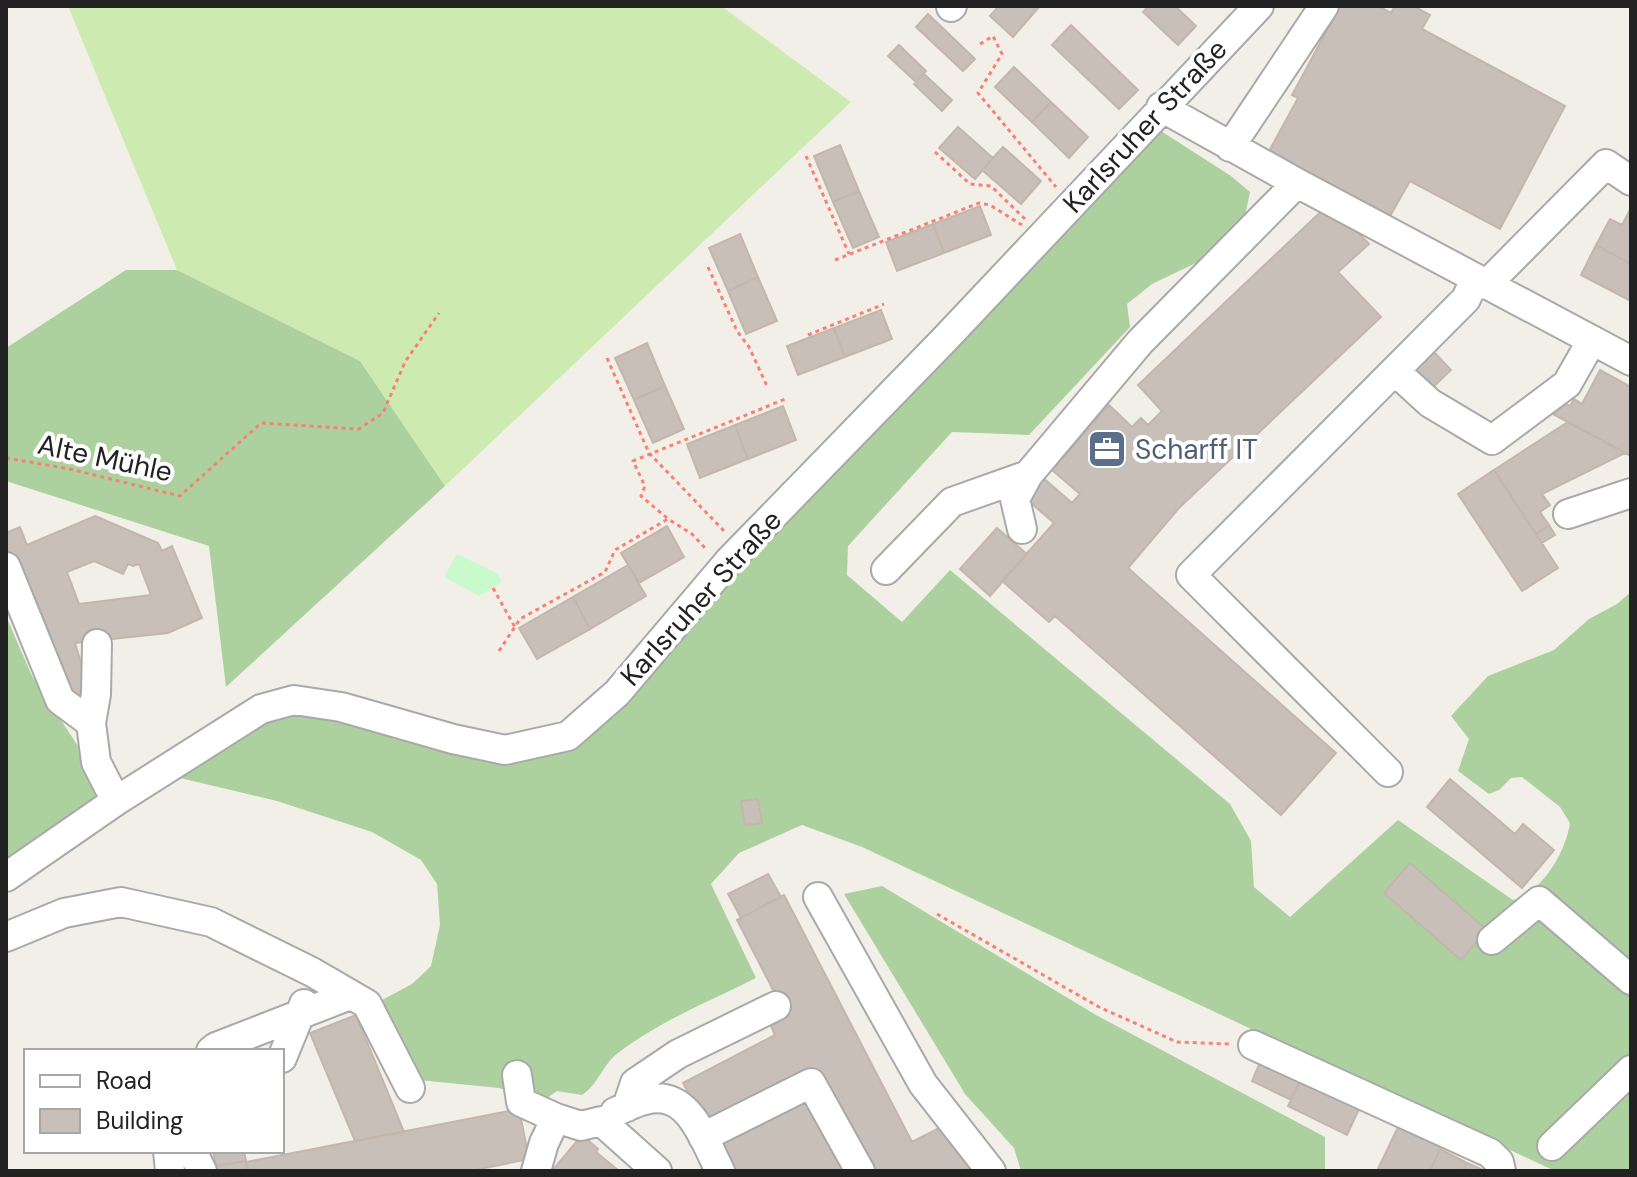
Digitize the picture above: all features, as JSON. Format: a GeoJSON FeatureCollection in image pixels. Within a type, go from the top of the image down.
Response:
{"type":"FeatureCollection","features":[{"type":"Feature","properties":{"kind":"street","name":"Karlsruher Straße"},"geometry":{"type":"LineString","coordinates":[[6,877],[116,801],[261,709],[294,700],[341,707],[453,739],[505,750],[568,736],[617,693],[729,561],[945,339],[1259,6]]}},
{"type":"Feature","properties":{"kind":"street"},"geometry":{"type":"LineString","coordinates":[[1230,147],[1324,6]]}},
{"type":"Feature","properties":{"kind":"street"},"geometry":{"type":"LineString","coordinates":[[1161,107],[1631,361]]}},
{"type":"Feature","properties":{"kind":"street"},"geometry":{"type":"LineString","coordinates":[[1388,772],[1191,575],[1481,282],[1606,164],[1631,181]]}},
{"type":"Feature","properties":{"kind":"street"},"geometry":{"type":"LineString","coordinates":[[1022,529],[1015,499],[1028,475],[1140,342],[1297,183]]}},
{"type":"Feature","properties":{"kind":"street"},"geometry":{"type":"LineString","coordinates":[[1395,371],[1430,403],[1492,440],[1567,384],[1592,340]]}},
{"type":"Feature","properties":{"kind":"street"},"geometry":{"type":"LineString","coordinates":[[886,570],[952,502],[1028,475]]}},
{"type":"Feature","properties":{"kind":"street"},"geometry":{"type":"LineString","coordinates":[[1568,514],[1631,493]]}},
{"type":"Feature","properties":{"kind":"street"},"geometry":{"type":"LineString","coordinates":[[6,567],[60,700],[91,723]]}},
{"type":"Feature","properties":{"kind":"street"},"geometry":{"type":"LineString","coordinates":[[97,644],[96,694],[91,723],[96,762],[116,801]]}},
{"type":"Feature","properties":{"kind":"street"},"geometry":{"type":"LineString","coordinates":[[818,897],[923,1084],[991,1171]]}},
{"type":"Feature","properties":{"kind":"street"},"geometry":{"type":"LineString","coordinates":[[1492,940],[1539,901],[1631,980]]}},
{"type":"Feature","properties":{"kind":"street"},"geometry":{"type":"LineString","coordinates":[[6,937],[64,913],[121,902],[211,922],[312,972],[367,1004],[410,1088]]}},
{"type":"Feature","properties":{"kind":"street"},"geometry":{"type":"LineString","coordinates":[[284,1053],[301,1012],[312,972]]}},
{"type":"Feature","properties":{"kind":"street"},"geometry":{"type":"LineString","coordinates":[[216,1049],[301,1012],[350,995]]}},
{"type":"Feature","properties":{"kind":"street"},"geometry":{"type":"LineString","coordinates":[[627,1107],[635,1083],[678,1054],[776,1006]]}},
{"type":"Feature","properties":{"kind":"street"},"geometry":{"type":"LineString","coordinates":[[1253,1045],[1490,1153],[1499,1162],[1501,1171]]}},
{"type":"Feature","properties":{"kind":"street"},"geometry":{"type":"LineString","coordinates":[[1552,1146],[1631,1070]]}},
{"type":"Feature","properties":{"kind":"street"},"geometry":{"type":"LineString","coordinates":[[517,1075],[521,1102],[581,1126],[601,1121],[606,1115],[647,1099],[670,1099],[690,1112],[720,1171]]}},
{"type":"Feature","properties":{"kind":"street"},"geometry":{"type":"LineString","coordinates":[[703,1137],[811,1083],[860,1171]]}},
{"type":"Feature","properties":{"kind":"street"},"geometry":{"type":"LineString","coordinates":[[536,1171],[544,1143],[556,1118]]}},
{"type":"Feature","properties":{"kind":"street"},"geometry":{"type":"LineString","coordinates":[[601,1121],[657,1171]]}},
{"type":"Feature","properties":{"kind":"street"},"geometry":{"type":"LineString","coordinates":[[193,1153],[202,1171]]}},
{"type":"Feature","properties":{"kind":"path"},"geometry":{"type":"LineString","coordinates":[[980,44],[993,36],[1002,54],[978,93],[1061,193]]}},
{"type":"Feature","properties":{"kind":"path"},"geometry":{"type":"LineString","coordinates":[[935,152],[970,184],[991,186],[1031,225]]}},
{"type":"Feature","properties":{"kind":"path"},"geometry":{"type":"LineString","coordinates":[[806,156],[849,254]]}},
{"type":"Feature","properties":{"kind":"path"},"geometry":{"type":"LineString","coordinates":[[835,260],[979,203],[990,205],[1027,229]]}},
{"type":"Feature","properties":{"kind":"path"},"geometry":{"type":"LineString","coordinates":[[708,267],[737,331],[749,347],[767,386]]}},
{"type":"Feature","properties":{"kind":"path"},"geometry":{"type":"LineString","coordinates":[[808,335],[884,304]]}},
{"type":"Feature","properties":{"kind":"path","name":"Alte Mühle"},"geometry":{"type":"LineString","coordinates":[[6,458],[70,469],[180,496],[261,423],[359,429],[383,413],[405,362],[439,313]]}},
{"type":"Feature","properties":{"kind":"path"},"geometry":{"type":"LineString","coordinates":[[607,358],[649,453],[726,533]]}},
{"type":"Feature","properties":{"kind":"path"},"geometry":{"type":"LineString","coordinates":[[711,553],[692,534],[641,496],[645,486],[633,461],[788,398]]}},
{"type":"Feature","properties":{"kind":"path"},"geometry":{"type":"LineString","coordinates":[[499,651],[520,619],[605,572],[615,550],[668,519]]}},
{"type":"Feature","properties":{"kind":"path"},"geometry":{"type":"LineString","coordinates":[[493,588],[516,629]]}},
{"type":"Feature","properties":{"kind":"path"},"geometry":{"type":"LineString","coordinates":[[937,914],[1099,1007],[1177,1042],[1253,1045]]}},
{"type":"Feature","properties":{"kind":"green space"},"geometry":{"type":"Polygon","coordinates":[[[68,6],[721,6],[851,102],[445,486],[360,361],[177,270],[68,6]]]}},
{"type":"Feature","properties":{"kind":"green space"},"geometry":{"type":"Polygon","coordinates":[[[1161,131],[1231,176],[1250,192],[1245,216],[1198,262],[1152,284],[1127,304],[1130,327],[1029,435],[952,432],[848,546],[847,575],[902,622],[950,570],[1230,804],[1251,841],[1254,887],[1290,917],[1398,820],[1513,900],[1534,889],[1558,858],[1570,823],[1560,807],[1522,777],[1511,778],[1499,790],[1489,794],[1458,771],[1469,739],[1451,716],[1488,676],[1554,650],[1589,619],[1617,604],[1631,592],[1631,1171],[1555,1171],[862,847],[802,825],[739,853],[711,884],[756,978],[686,1012],[634,1042],[613,1058],[582,1095],[557,1091],[543,1101],[499,1088],[419,1080],[382,1000],[412,984],[431,966],[440,925],[437,884],[421,860],[372,832],[277,801],[180,778],[293,705],[559,752],[780,522],[1086,212],[1161,131]]]}},
{"type":"Feature","properties":{"kind":"green space"},"geometry":{"type":"Polygon","coordinates":[[[126,270],[177,270],[360,361],[445,486],[226,687],[209,546],[6,481],[6,348],[126,270]]]}},
{"type":"Feature","properties":{"kind":"green space"},"geometry":{"type":"Polygon","coordinates":[[[457,554],[497,573],[502,582],[479,596],[444,577],[457,554]]]}},
{"type":"Feature","properties":{"kind":"green space"},"geometry":{"type":"Polygon","coordinates":[[[6,616],[32,676],[120,810],[6,888],[6,616]]]}},
{"type":"Feature","properties":{"kind":"green space"},"geometry":{"type":"Polygon","coordinates":[[[882,886],[1096,1015],[1325,1137],[1325,1171],[1021,1171],[1014,1148],[965,1094],[844,894],[882,886]]]}},
{"type":"Feature","properties":{"kind":"building"},"geometry":{"type":"Polygon","coordinates":[[[999,6],[1040,6],[1013,37],[990,16],[999,6]]]}},
{"type":"Feature","properties":{"kind":"building"},"geometry":{"type":"Polygon","coordinates":[[[1149,6],[1175,6],[1196,26],[1178,45],[1143,12],[1149,6]]]}},
{"type":"Feature","properties":{"kind":"building"},"geometry":{"type":"Polygon","coordinates":[[[1340,6],[1378,6],[1391,13],[1395,6],[1413,6],[1430,15],[1422,29],[1565,106],[1500,229],[1410,181],[1389,218],[1268,153],[1298,98],[1292,95],[1340,6]]]}},
{"type":"Feature","properties":{"kind":"building"},"geometry":{"type":"Polygon","coordinates":[[[928,14],[975,59],[963,71],[916,27],[928,14]]]}},
{"type":"Feature","properties":{"kind":"building"},"geometry":{"type":"Polygon","coordinates":[[[1071,25],[1138,90],[1119,109],[1052,45],[1071,25]]]}},
{"type":"Feature","properties":{"kind":"building"},"geometry":{"type":"Polygon","coordinates":[[[899,45],[926,71],[916,82],[888,56],[899,45]]]}},
{"type":"Feature","properties":{"kind":"building"},"geometry":{"type":"Polygon","coordinates":[[[1014,67],[1051,102],[1032,122],[995,87],[1014,67]]]}},
{"type":"Feature","properties":{"kind":"building"},"geometry":{"type":"Polygon","coordinates":[[[924,74],[952,100],[942,111],[914,84],[924,74]]]}},
{"type":"Feature","properties":{"kind":"building"},"geometry":{"type":"Polygon","coordinates":[[[1051,102],[1088,137],[1069,158],[1032,122],[1051,102]]]}},
{"type":"Feature","properties":{"kind":"building"},"geometry":{"type":"Polygon","coordinates":[[[958,127],[993,158],[975,179],[939,148],[958,127]]]}},
{"type":"Feature","properties":{"kind":"building"},"geometry":{"type":"Polygon","coordinates":[[[840,145],[859,191],[833,202],[814,156],[840,145]]]}},
{"type":"Feature","properties":{"kind":"building"},"geometry":{"type":"Polygon","coordinates":[[[1003,147],[1041,181],[1021,204],[982,170],[1003,147]]]}},
{"type":"Feature","properties":{"kind":"building"},"geometry":{"type":"Polygon","coordinates":[[[859,191],[879,237],[853,248],[833,202],[859,191]]]}},
{"type":"Feature","properties":{"kind":"building"},"geometry":{"type":"Polygon","coordinates":[[[1330,203],[1369,244],[1338,272],[1381,317],[1179,508],[1128,568],[1336,753],[1281,815],[1055,616],[1049,622],[1002,581],[1054,523],[1024,497],[1042,477],[1072,503],[1080,494],[1052,470],[1109,405],[1132,427],[1141,418],[1148,425],[1162,411],[1138,385],[1330,203]]]}},
{"type":"Feature","properties":{"kind":"building"},"geometry":{"type":"Polygon","coordinates":[[[980,206],[991,235],[944,253],[933,224],[980,206]]]}},
{"type":"Feature","properties":{"kind":"building"},"geometry":{"type":"Polygon","coordinates":[[[1630,210],[1631,264],[1596,245],[1610,219],[1622,225],[1630,210]]]}},
{"type":"Feature","properties":{"kind":"building"},"geometry":{"type":"Polygon","coordinates":[[[933,224],[944,253],[897,271],[886,242],[933,224]]]}},
{"type":"Feature","properties":{"kind":"building"},"geometry":{"type":"Polygon","coordinates":[[[740,234],[758,277],[728,291],[709,248],[740,234]]]}},
{"type":"Feature","properties":{"kind":"building"},"geometry":{"type":"Polygon","coordinates":[[[1596,245],[1631,264],[1631,301],[1581,275],[1596,245]]]}},
{"type":"Feature","properties":{"kind":"building"},"geometry":{"type":"Polygon","coordinates":[[[758,277],[777,321],[746,334],[728,291],[758,277]]]}},
{"type":"Feature","properties":{"kind":"building"},"geometry":{"type":"Polygon","coordinates":[[[881,310],[892,339],[845,357],[834,328],[881,310]]]}},
{"type":"Feature","properties":{"kind":"building"},"geometry":{"type":"Polygon","coordinates":[[[834,328],[845,357],[798,375],[787,346],[834,328]]]}},
{"type":"Feature","properties":{"kind":"building"},"geometry":{"type":"Polygon","coordinates":[[[647,343],[665,386],[634,400],[615,358],[647,343]]]}},
{"type":"Feature","properties":{"kind":"building"},"geometry":{"type":"Polygon","coordinates":[[[1433,351],[1451,370],[1430,390],[1412,371],[1433,351]]]}},
{"type":"Feature","properties":{"kind":"building"},"geometry":{"type":"Polygon","coordinates":[[[1600,370],[1631,387],[1631,456],[1553,414],[1561,401],[1570,406],[1574,399],[1582,404],[1600,370]]]}},
{"type":"Feature","properties":{"kind":"building"},"geometry":{"type":"Polygon","coordinates":[[[665,386],[684,429],[653,443],[634,400],[665,386]]]}},
{"type":"Feature","properties":{"kind":"building"},"geometry":{"type":"Polygon","coordinates":[[[783,406],[796,440],[748,459],[735,425],[783,406]]]}},
{"type":"Feature","properties":{"kind":"building"},"geometry":{"type":"Polygon","coordinates":[[[1568,422],[1625,453],[1542,494],[1550,505],[1540,512],[1549,525],[1536,534],[1494,470],[1568,422]]]}},
{"type":"Feature","properties":{"kind":"building"},"geometry":{"type":"Polygon","coordinates":[[[735,425],[748,459],[700,478],[687,444],[735,425]]]}},
{"type":"Feature","properties":{"kind":"building"},"geometry":{"type":"Polygon","coordinates":[[[1494,470],[1558,568],[1522,591],[1458,494],[1494,470]]]}},
{"type":"Feature","properties":{"kind":"building"},"geometry":{"type":"Polygon","coordinates":[[[95,516],[158,543],[162,551],[172,546],[202,618],[168,633],[75,643],[90,692],[75,699],[43,634],[49,631],[35,598],[27,601],[6,546],[6,533],[20,527],[27,545],[95,516]],[[94,561],[67,572],[79,604],[151,595],[139,564],[128,564],[123,574],[94,561]]]}},
{"type":"Feature","properties":{"kind":"building"},"geometry":{"type":"Polygon","coordinates":[[[1549,525],[1555,535],[1542,543],[1536,534],[1549,525]]]}},
{"type":"Feature","properties":{"kind":"building"},"geometry":{"type":"Polygon","coordinates":[[[667,526],[684,557],[639,583],[621,553],[667,526]]]}},
{"type":"Feature","properties":{"kind":"building"},"geometry":{"type":"Polygon","coordinates":[[[997,528],[1027,554],[990,596],[960,569],[997,528]]]}},
{"type":"Feature","properties":{"kind":"building"},"geometry":{"type":"Polygon","coordinates":[[[628,565],[646,596],[590,629],[573,597],[628,565]]]}},
{"type":"Feature","properties":{"kind":"building"},"geometry":{"type":"Polygon","coordinates":[[[573,597],[590,629],[537,659],[519,628],[573,597]]]}},
{"type":"Feature","properties":{"kind":"building"},"geometry":{"type":"Polygon","coordinates":[[[1450,779],[1515,834],[1523,824],[1554,850],[1522,888],[1427,807],[1450,779]]]}},
{"type":"Feature","properties":{"kind":"building"},"geometry":{"type":"Polygon","coordinates":[[[758,799],[762,823],[745,825],[741,801],[758,799]]]}},
{"type":"Feature","properties":{"kind":"building"},"geometry":{"type":"Polygon","coordinates":[[[1410,863],[1487,930],[1461,960],[1384,893],[1410,863]]]}},
{"type":"Feature","properties":{"kind":"building"},"geometry":{"type":"Polygon","coordinates":[[[768,874],[781,897],[741,918],[728,894],[768,874]]]}},
{"type":"Feature","properties":{"kind":"building"},"geometry":{"type":"Polygon","coordinates":[[[784,895],[912,1142],[947,1124],[970,1168],[964,1171],[870,1171],[815,1071],[707,1128],[683,1083],[775,1035],[771,1026],[787,1017],[737,920],[784,895]]]}},
{"type":"Feature","properties":{"kind":"building"},"geometry":{"type":"Polygon","coordinates":[[[356,1015],[404,1132],[355,1141],[310,1033],[356,1015]]]}},
{"type":"Feature","properties":{"kind":"building"},"geometry":{"type":"Polygon","coordinates":[[[1261,1060],[1301,1079],[1291,1100],[1252,1081],[1261,1060]]]}},
{"type":"Feature","properties":{"kind":"building"},"geometry":{"type":"Polygon","coordinates":[[[1302,1076],[1361,1105],[1347,1135],[1288,1106],[1302,1076]]]}},
{"type":"Feature","properties":{"kind":"building"},"geometry":{"type":"Polygon","coordinates":[[[804,1097],[843,1171],[732,1171],[717,1142],[804,1097]]]}},
{"type":"Feature","properties":{"kind":"building"},"geometry":{"type":"Polygon","coordinates":[[[519,1109],[529,1159],[470,1171],[248,1171],[246,1162],[519,1109]]]}},
{"type":"Feature","properties":{"kind":"building"},"geometry":{"type":"Polygon","coordinates":[[[1398,1127],[1441,1147],[1430,1171],[1377,1171],[1398,1127]]]}},
{"type":"Feature","properties":{"kind":"building"},"geometry":{"type":"Polygon","coordinates":[[[582,1135],[598,1149],[596,1152],[619,1171],[552,1171],[582,1135]]]}},
{"type":"Feature","properties":{"kind":"building"},"geometry":{"type":"Polygon","coordinates":[[[1440,1149],[1467,1163],[1463,1171],[1430,1171],[1440,1149]]]}},
{"type":"Feature","properties":{"kind":"building"},"geometry":{"type":"Polygon","coordinates":[[[213,1153],[244,1153],[246,1161],[216,1166],[213,1153]]]}},
{"type":"Feature","properties":{"kind":"building"},"geometry":{"type":"Polygon","coordinates":[[[246,1161],[248,1171],[217,1171],[216,1166],[246,1161]]]}},
{"type":"Feature","properties":{"kind":"building"},"geometry":{"type":"Polygon","coordinates":[[[1467,1163],[1483,1170],[1483,1171],[1463,1171],[1467,1163]]]}},
{"type":"Feature","properties":{"kind":"place","name":"Scharff IT"},"geometry":{"type":"Point","coordinates":[1107,449]}}]}
